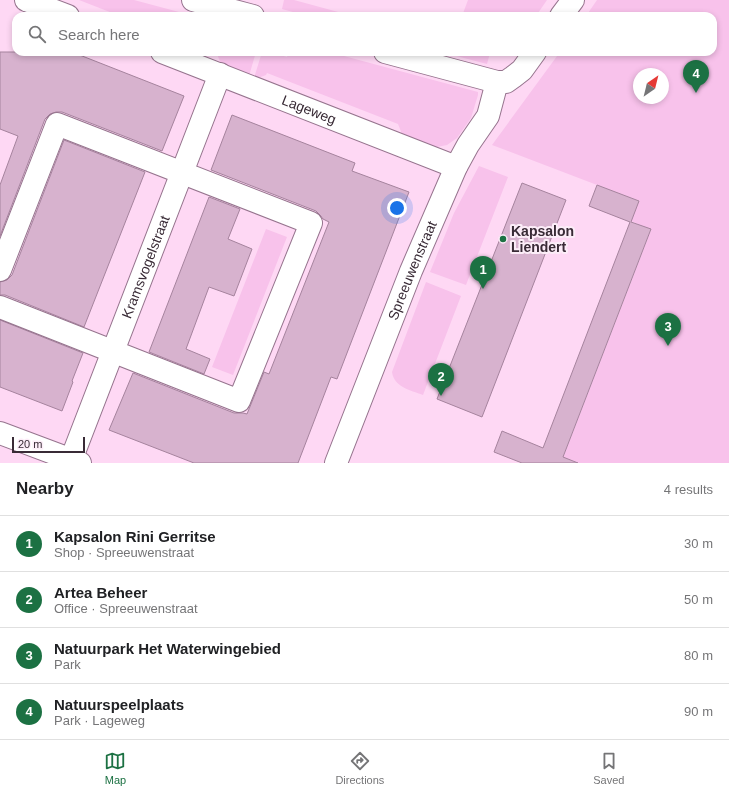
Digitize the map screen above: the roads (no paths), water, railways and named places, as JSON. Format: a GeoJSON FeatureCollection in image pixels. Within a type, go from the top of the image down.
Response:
{"type":"FeatureCollection","features":[{"type":"Feature","properties":{"kind":"street"},"geometry":{"type":"LineString","coordinates":[[26,0],[58,12]]}},
{"type":"Feature","properties":{"kind":"street"},"geometry":{"type":"LineString","coordinates":[[193,0],[238,12]]}},
{"type":"Feature","properties":{"kind":"street"},"geometry":{"type":"LineString","coordinates":[[564,12],[573,0]]}},
{"type":"Feature","properties":{"kind":"street","name":"Lageweg"},"geometry":{"type":"LineString","coordinates":[[173,56],[456,167]]}},
{"type":"Feature","properties":{"kind":"street"},"geometry":{"type":"LineString","coordinates":[[400,56],[497,82],[506,82],[510,80],[522,70],[532,56]]}},
{"type":"Feature","properties":{"kind":"street","name":"Kramsvogelstraat"},"geometry":{"type":"LineString","coordinates":[[75,461],[113,352],[220,74]]}},
{"type":"Feature","properties":{"kind":"street","name":"Spreeuwenstraat"},"geometry":{"type":"LineString","coordinates":[[336,463],[411,271],[456,167],[468,145],[488,116],[497,82]]}},
{"type":"Feature","properties":{"kind":"street"},"geometry":{"type":"LineString","coordinates":[[0,270],[57,124],[311,223],[239,401],[0,307]]}},
{"type":"Feature","properties":{"kind":"street"},"geometry":{"type":"LineString","coordinates":[[0,433],[75,461]]}},
{"type":"Feature","properties":{"kind":"place","name":"Natuurspeelplaats"},"geometry":{"type":"Point","coordinates":[696,93]}},
{"type":"Feature","properties":{"kind":"place","name":"Kapsalon Liendert"},"geometry":{"type":"Point","coordinates":[503,239]}},
{"type":"Feature","properties":{"kind":"place","name":"Kapsalon Rini Gerritse"},"geometry":{"type":"Point","coordinates":[483,289]}},
{"type":"Feature","properties":{"kind":"place","name":"Natuurpark Het Waterwingebied"},"geometry":{"type":"Point","coordinates":[668,346]}},
{"type":"Feature","properties":{"kind":"place","name":"Artea Beheer"},"geometry":{"type":"Point","coordinates":[441,396]}}]}
